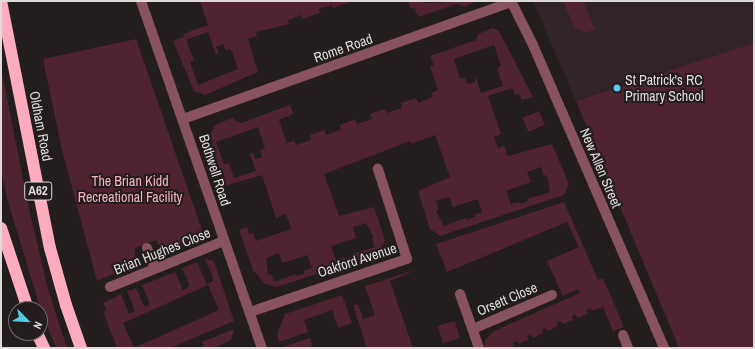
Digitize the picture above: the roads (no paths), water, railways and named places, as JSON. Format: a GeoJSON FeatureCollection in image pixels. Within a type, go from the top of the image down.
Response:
{"type":"FeatureCollection","features":[{"type":"Feature","properties":{"kind":"highway","name":"Oldham Road"},"geometry":{"type":"LineString","coordinates":[[1,1],[50,248],[66,305],[81,348]]}},
{"type":"Feature","properties":{"kind":"highway"},"geometry":{"type":"LineString","coordinates":[[1,228],[25,301]]}},
{"type":"Feature","properties":{"kind":"street","name":"Bothwell Road"},"geometry":{"type":"LineString","coordinates":[[141,1],[262,348]]}},
{"type":"Feature","properties":{"kind":"street","name":"Rome Road"},"geometry":{"type":"LineString","coordinates":[[183,119],[511,2]]}},
{"type":"Feature","properties":{"kind":"street","name":"New Allen Street"},"geometry":{"type":"LineString","coordinates":[[511,2],[533,45],[664,348]]}},
{"type":"Feature","properties":{"kind":"street","name":"Oakford Avenue"},"geometry":{"type":"LineString","coordinates":[[250,312],[407,258],[378,169]]}},
{"type":"Feature","properties":{"kind":"street","name":"Brian Hughes Close"},"geometry":{"type":"LineString","coordinates":[[110,287],[224,241]]}},
{"type":"Feature","properties":{"kind":"street"},"geometry":{"type":"LineString","coordinates":[[147,248],[155,268]]}},
{"type":"Feature","properties":{"kind":"street","name":"Orsett Close"},"geometry":{"type":"LineString","coordinates":[[460,294],[479,348]]}},
{"type":"Feature","properties":{"kind":"street","name":"Orsett Close"},"geometry":{"type":"LineString","coordinates":[[473,329],[552,295]]}},
{"type":"Feature","properties":{"kind":"street"},"geometry":{"type":"LineString","coordinates":[[623,335],[628,348]]}},
{"type":"Feature","properties":{"kind":"place","name":"St Patrick's RC Primary School"},"geometry":{"type":"Point","coordinates":[617,88]}},
{"type":"Feature","properties":{"kind":"park label","name":"The Brian Kidd Recreational Facility"},"geometry":{"type":"Point","coordinates":[130,190]}}]}
